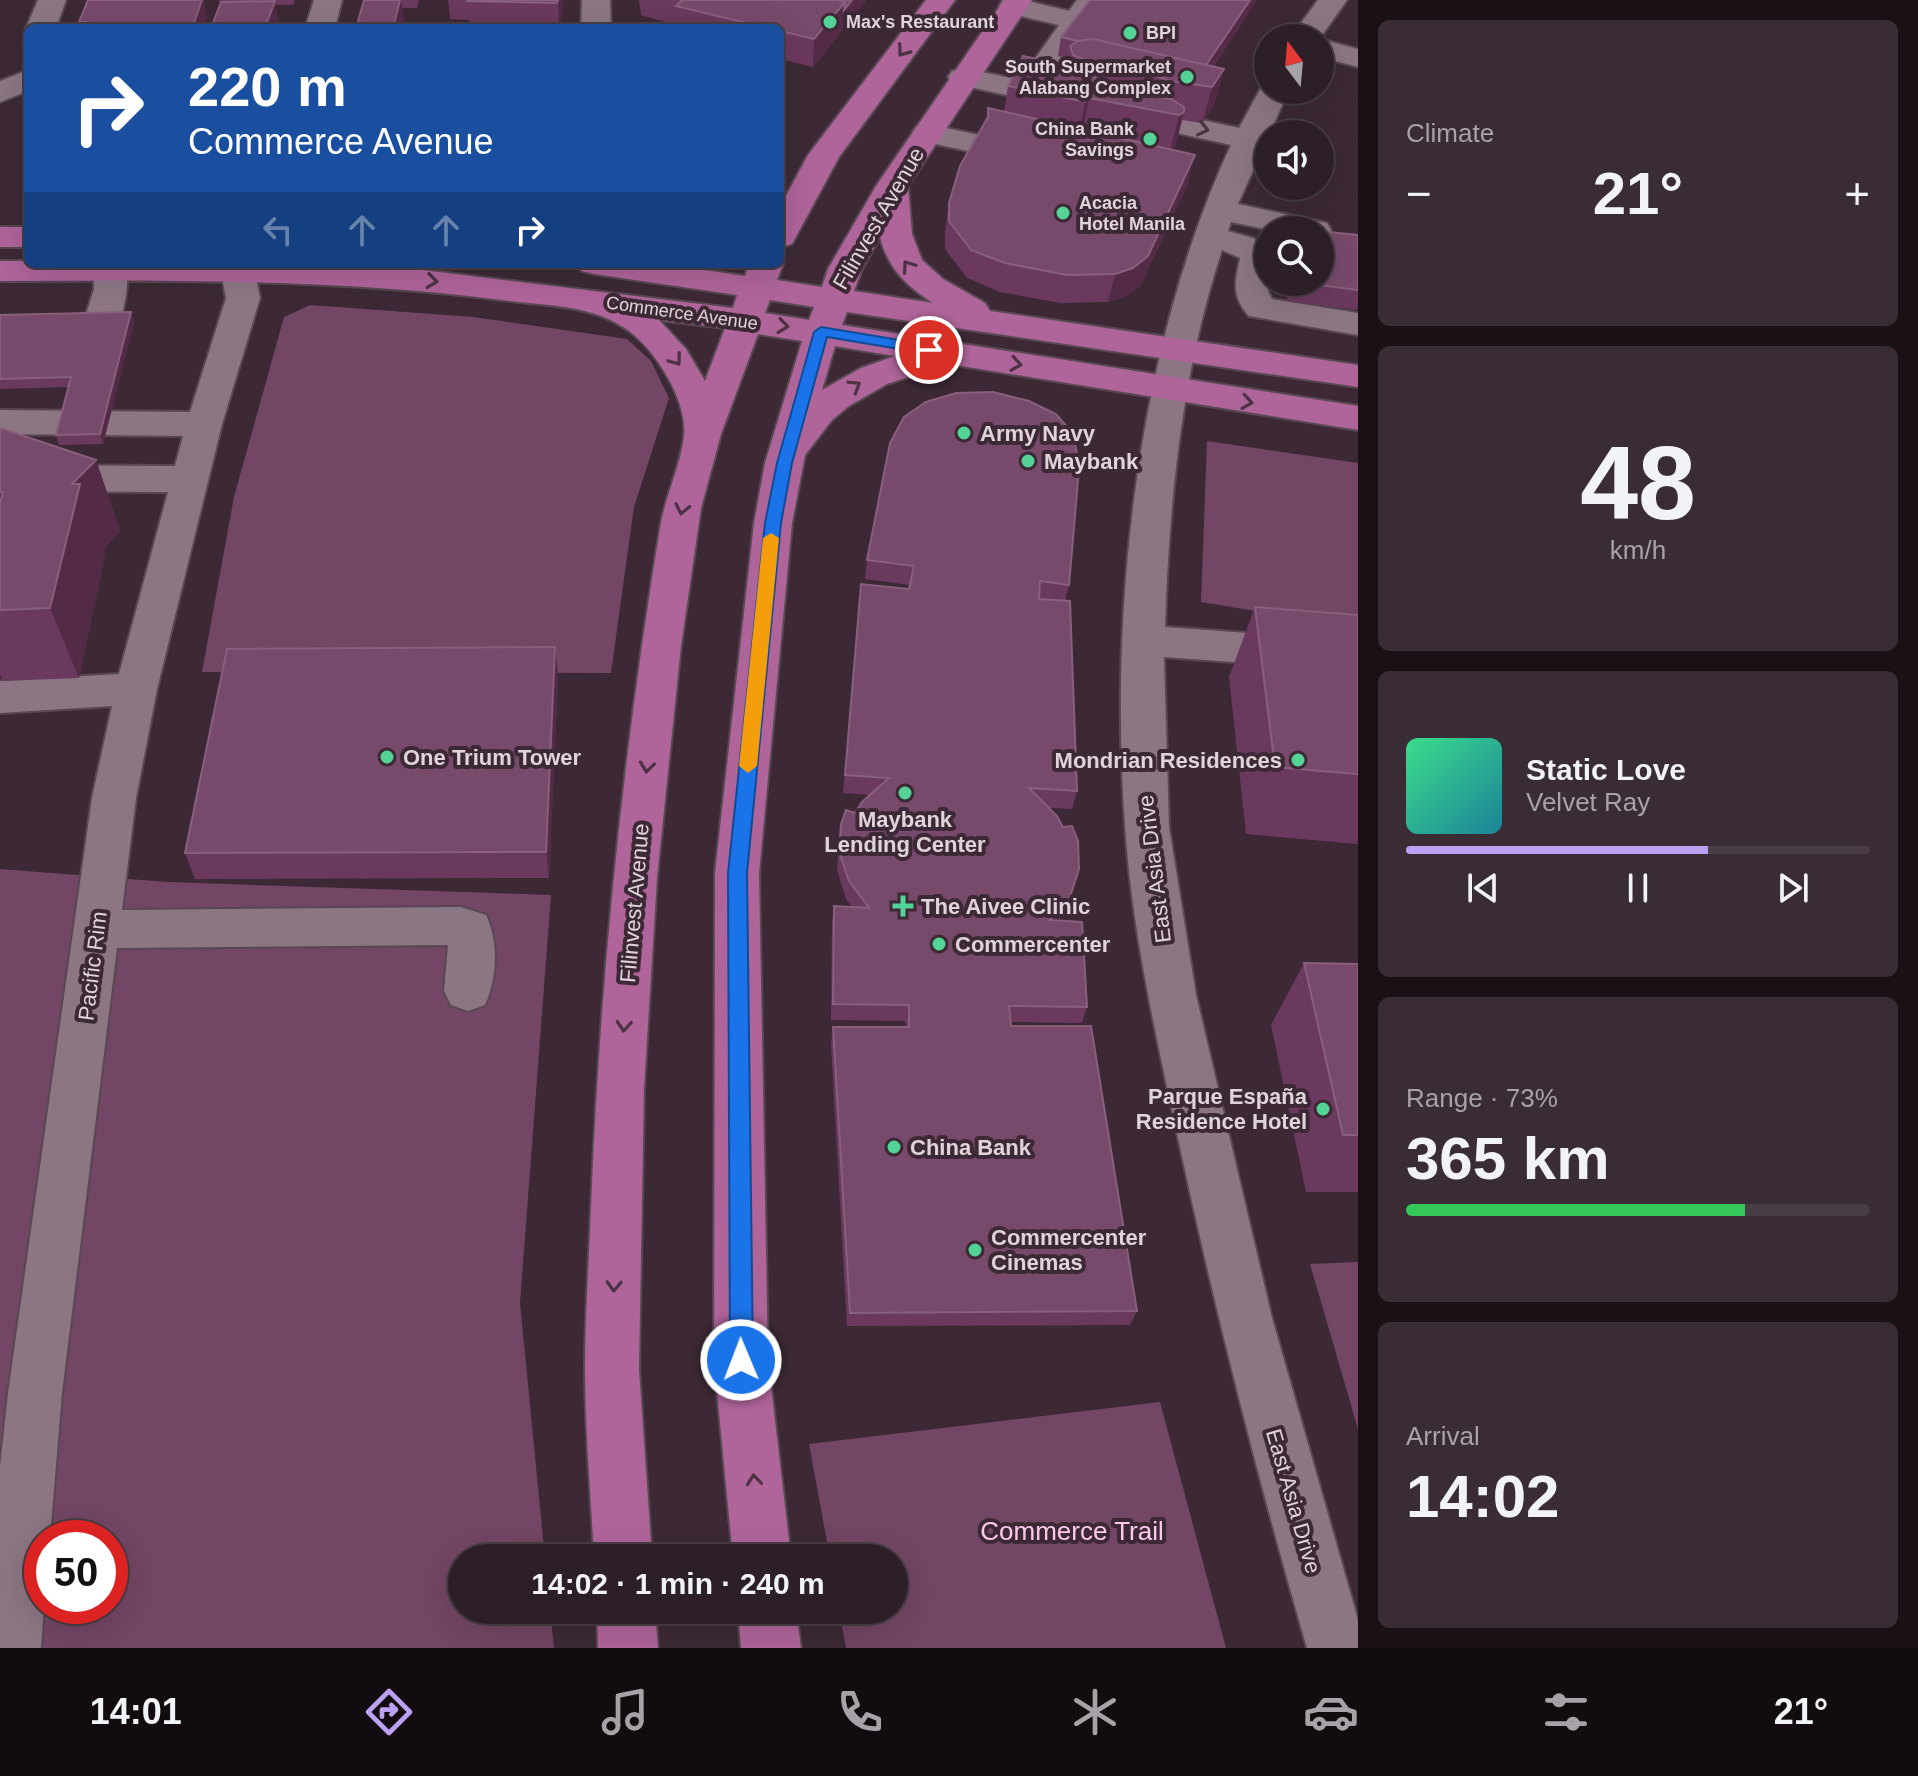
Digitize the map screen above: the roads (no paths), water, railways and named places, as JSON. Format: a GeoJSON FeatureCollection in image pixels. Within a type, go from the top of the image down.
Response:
{"type":"FeatureCollection","features":[{"type":"Feature","properties":{"kind":"main road"},"geometry":{"type":"LineString","coordinates":[[784,230],[824,155],[941,0]]}},
{"type":"Feature","properties":{"kind":"main road","name":"Filinvest Avenue"},"geometry":{"type":"LineString","coordinates":[[761,1544],[741,1360],[737,873],[771,538],[784,463],[832,298],[892,186],[963,77],[1007,2]]}},
{"type":"Feature","properties":{"kind":"main road"},"geometry":{"type":"LineString","coordinates":[[784,191],[824,155]]}},
{"type":"Feature","properties":{"kind":"main road"},"geometry":{"type":"LineString","coordinates":[[892,186],[893,228],[897,245],[912,274],[930,288],[996,323]]}},
{"type":"Feature","properties":{"kind":"main road"},"geometry":{"type":"LineString","coordinates":[[0,237],[24,237]]}},
{"type":"Feature","properties":{"kind":"main road","name":"Commerce Avenue"},"geometry":{"type":"LineString","coordinates":[[284,268],[415,279],[591,301],[756,291],[821,332],[952,354],[1174,369],[1358,376]]}},
{"type":"Feature","properties":{"kind":"main road","name":"Commerce Avenue"},"geometry":{"type":"LineString","coordinates":[[618,268],[756,291],[832,298],[996,323],[1358,418]]}},
{"type":"Feature","properties":{"kind":"main road"},"geometry":{"type":"LineString","coordinates":[[0,271],[110,270],[240,278]]}},
{"type":"Feature","properties":{"kind":"main road","name":"Filinvest Avenue"},"geometry":{"type":"LineString","coordinates":[[622,1544],[612,1369],[620,1089],[634,878],[679,523],[703,434],[756,291]]}},
{"type":"Feature","properties":{"kind":"main road"},"geometry":{"type":"LineString","coordinates":[[591,301],[613,306],[668,349],[693,389],[703,434]]}},
{"type":"Feature","properties":{"kind":"main road"},"geometry":{"type":"LineString","coordinates":[[784,463],[802,430],[844,392],[882,370],[952,354]]}},
{"type":"Feature","properties":{"kind":"main road"},"geometry":{"type":"LineString","coordinates":[[627,1624],[628,1648]]}},
{"type":"Feature","properties":{"kind":"main road"},"geometry":{"type":"LineString","coordinates":[[768,1624],[771,1648]]}},
{"type":"Feature","properties":{"kind":"street"},"geometry":{"type":"LineString","coordinates":[[43,24],[52,0]]}},
{"type":"Feature","properties":{"kind":"street"},"geometry":{"type":"LineString","coordinates":[[321,24],[328,0]]}},
{"type":"Feature","properties":{"kind":"street"},"geometry":{"type":"LineString","coordinates":[[596,0],[596,24]]}},
{"type":"Feature","properties":{"kind":"street"},"geometry":{"type":"LineString","coordinates":[[1315,24],[1333,0]]}},
{"type":"Feature","properties":{"kind":"street"},"geometry":{"type":"LineString","coordinates":[[1007,2],[1084,11],[1028,90]]}},
{"type":"Feature","properties":{"kind":"street"},"geometry":{"type":"LineString","coordinates":[[1334,52],[1358,58]]}},
{"type":"Feature","properties":{"kind":"street"},"geometry":{"type":"LineString","coordinates":[[963,77],[1246,139]]}},
{"type":"Feature","properties":{"kind":"street"},"geometry":{"type":"LineString","coordinates":[[0,93],[24,81]]}},
{"type":"Feature","properties":{"kind":"street","name":"East Asia Drive"},"geometry":{"type":"LineString","coordinates":[[1266,104],[1212,213],[1174,369],[1150,519],[1144,787],[1159,930],[1234,1279],[1288,1488],[1337,1648]]}},
{"type":"Feature","properties":{"kind":"street"},"geometry":{"type":"LineString","coordinates":[[928,133],[1062,162]]}},
{"type":"Feature","properties":{"kind":"street"},"geometry":{"type":"LineString","coordinates":[[1212,213],[1254,226]]}},
{"type":"Feature","properties":{"kind":"street"},"geometry":{"type":"LineString","coordinates":[[1212,213],[1254,222]]}},
{"type":"Feature","properties":{"kind":"street"},"geometry":{"type":"LineString","coordinates":[[1212,213],[1254,240]]}},
{"type":"Feature","properties":{"kind":"street"},"geometry":{"type":"LineString","coordinates":[[1212,213],[1255,252],[1257,256],[1250,290],[1254,302],[1261,308],[1358,324]]}},
{"type":"Feature","properties":{"kind":"street"},"geometry":{"type":"LineString","coordinates":[[240,278],[284,268]]}},
{"type":"Feature","properties":{"kind":"street"},"geometry":{"type":"LineString","coordinates":[[76,424],[72,370],[84,330],[111,289],[110,270]]}},
{"type":"Feature","properties":{"kind":"street","name":"Pacific Rim"},"geometry":{"type":"LineString","coordinates":[[11,1648],[35,1393],[114,798],[136,689],[240,278]]}},
{"type":"Feature","properties":{"kind":"street"},"geometry":{"type":"LineString","coordinates":[[1270,296],[1276,305],[1358,316]]}},
{"type":"Feature","properties":{"kind":"street"},"geometry":{"type":"LineString","coordinates":[[0,422],[204,424]]}},
{"type":"Feature","properties":{"kind":"street"},"geometry":{"type":"LineString","coordinates":[[0,478],[190,479]]}},
{"type":"Feature","properties":{"kind":"street"},"geometry":{"type":"LineString","coordinates":[[1145,641],[1358,656]]}},
{"type":"Feature","properties":{"kind":"street"},"geometry":{"type":"LineString","coordinates":[[0,697],[136,689]]}},
{"type":"Feature","properties":{"kind":"street"},"geometry":{"type":"LineString","coordinates":[[97,929],[461,926],[470,929],[472,939],[468,991]]}},
{"type":"Feature","properties":{"kind":"place","name":"Max's Restaurant"},"geometry":{"type":"Point","coordinates":[830,22]}},
{"type":"Feature","properties":{"kind":"place","name":"BPI"},"geometry":{"type":"Point","coordinates":[1130,33]}},
{"type":"Feature","properties":{"kind":"place","name":"South Supermarket Alabang Complex"},"geometry":{"type":"Point","coordinates":[1187,77]}},
{"type":"Feature","properties":{"kind":"place","name":"China Bank Savings"},"geometry":{"type":"Point","coordinates":[1150,139]}},
{"type":"Feature","properties":{"kind":"place","name":"Acacia Hotel Manila"},"geometry":{"type":"Point","coordinates":[1063,213]}},
{"type":"Feature","properties":{"kind":"place","name":"Army Navy"},"geometry":{"type":"Point","coordinates":[964,433]}},
{"type":"Feature","properties":{"kind":"place","name":"Maybank"},"geometry":{"type":"Point","coordinates":[1028,461]}},
{"type":"Feature","properties":{"kind":"place","name":"One Trium Tower"},"geometry":{"type":"Point","coordinates":[387,757]}},
{"type":"Feature","properties":{"kind":"place","name":"Mondrian Residences"},"geometry":{"type":"Point","coordinates":[1298,760]}},
{"type":"Feature","properties":{"kind":"place","name":"Maybank Lending Center"},"geometry":{"type":"Point","coordinates":[905,793]}},
{"type":"Feature","properties":{"kind":"place","name":"The Aivee Clinic"},"geometry":{"type":"Point","coordinates":[903,906]}},
{"type":"Feature","properties":{"kind":"place","name":"Commercenter"},"geometry":{"type":"Point","coordinates":[939,944]}},
{"type":"Feature","properties":{"kind":"place","name":"Parque España Residence Hotel"},"geometry":{"type":"Point","coordinates":[1323,1109]}},
{"type":"Feature","properties":{"kind":"place","name":"China Bank"},"geometry":{"type":"Point","coordinates":[894,1147]}},
{"type":"Feature","properties":{"kind":"place","name":"Commercenter Cinemas"},"geometry":{"type":"Point","coordinates":[975,1250]}},
{"type":"Feature","properties":{"kind":"park label","name":"Commerce Trail"},"geometry":{"type":"Point","coordinates":[1072,1531]}}]}
